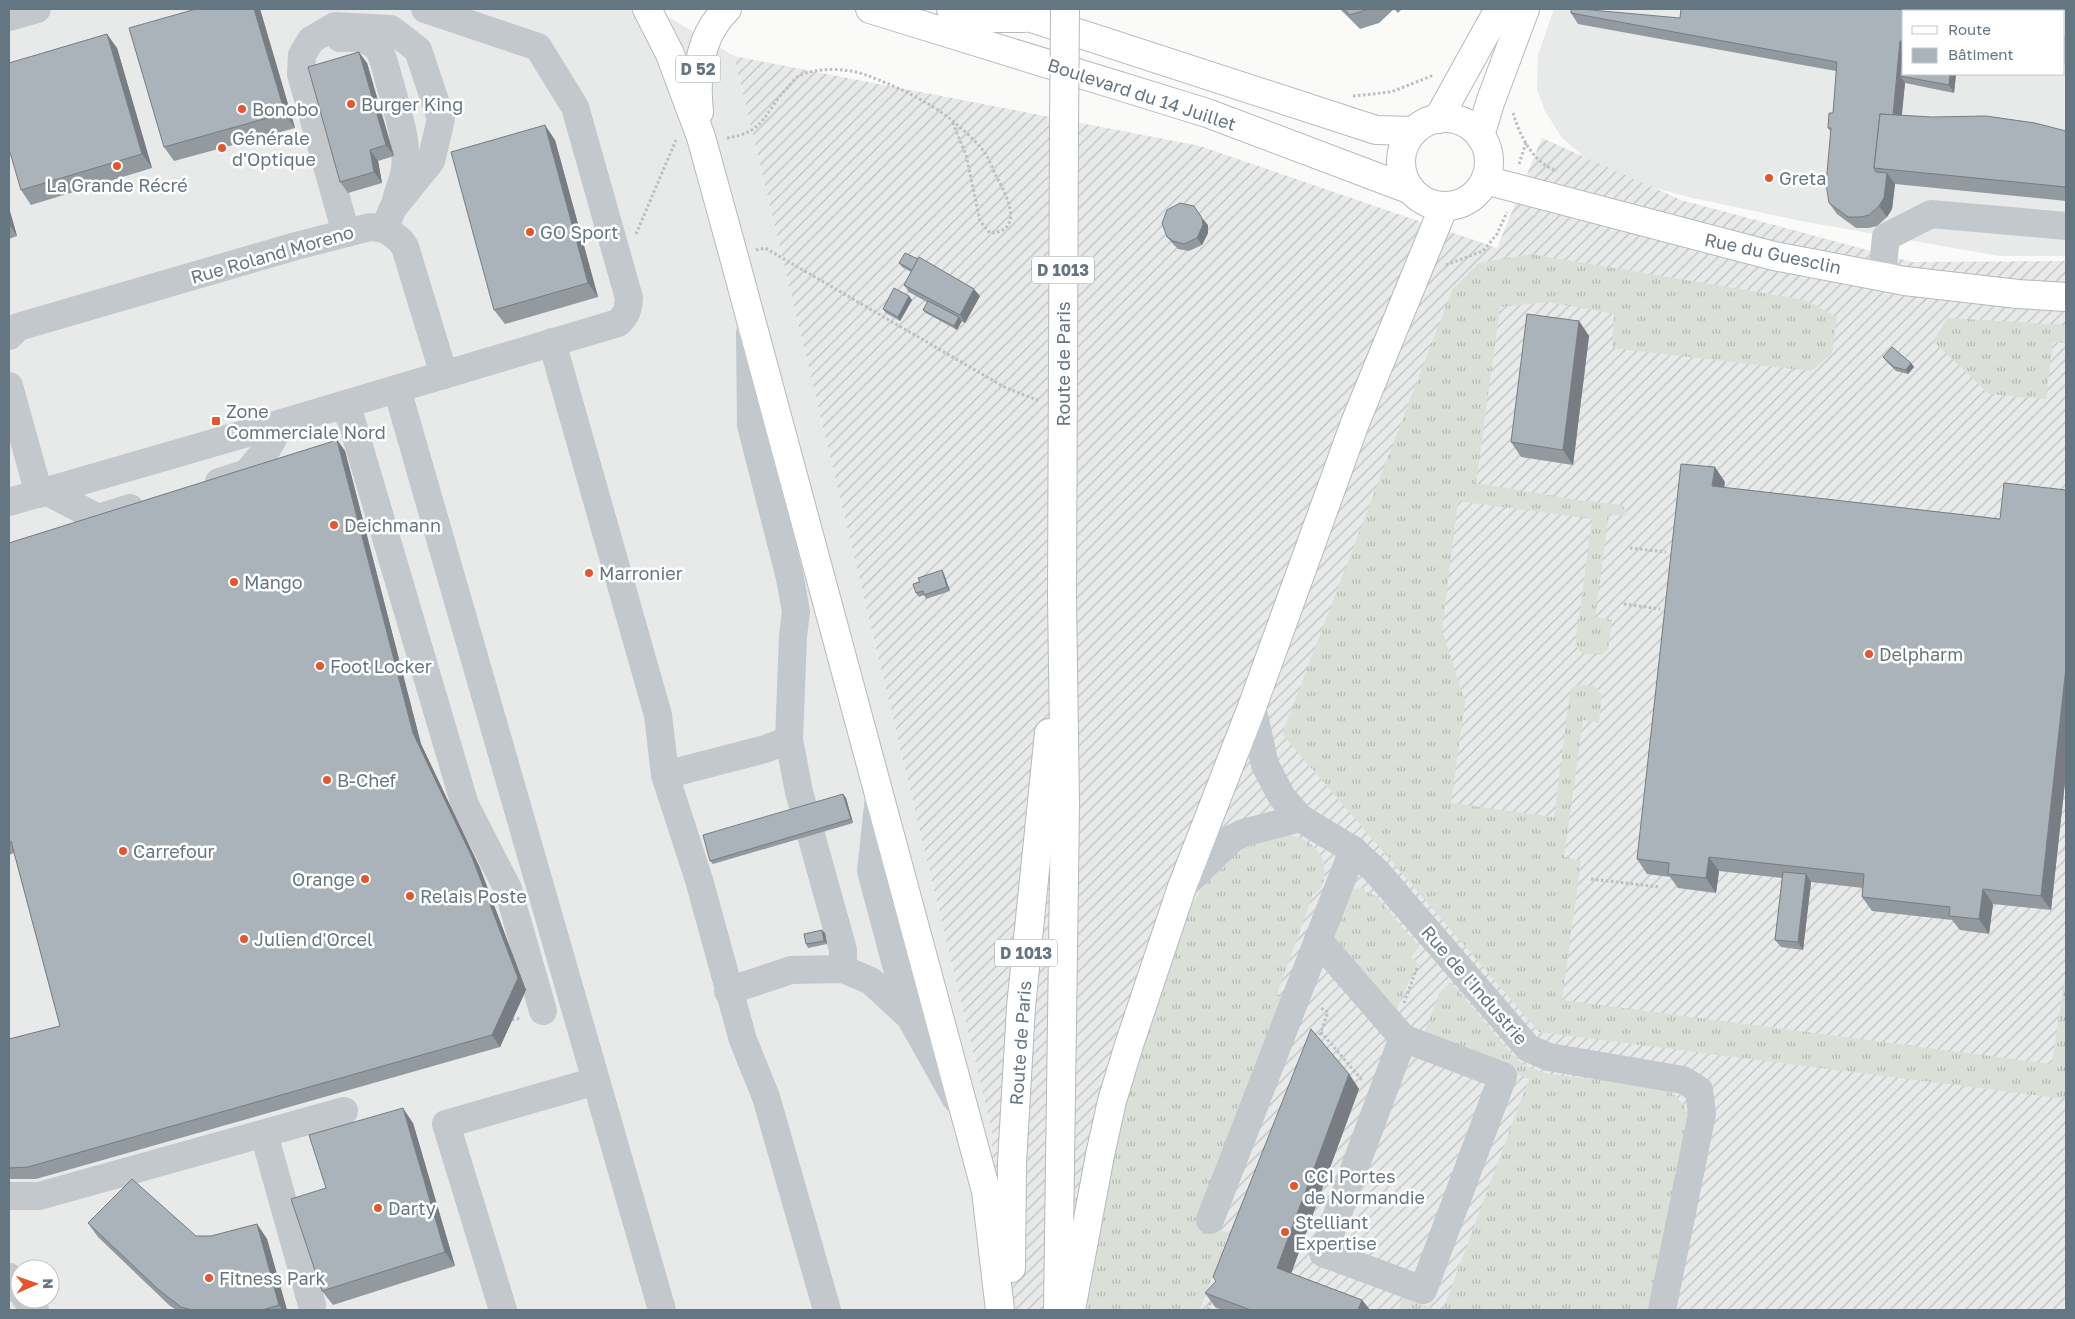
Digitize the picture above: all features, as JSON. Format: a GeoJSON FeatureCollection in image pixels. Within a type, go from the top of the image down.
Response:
{"type":"FeatureCollection","features":[{"type":"Feature","properties":{"kind":"main road"},"geometry":{"type":"LineString","coordinates":[[647,9],[670,54],[689,135],[734,257],[986,1191],[1000,1310]]}},
{"type":"Feature","properties":{"kind":"main road","name":"D 52"},"geometry":{"type":"LineString","coordinates":[[689,135],[697,73],[703,46],[719,17],[727,9]]}},
{"type":"Feature","properties":{"kind":"main road","name":"Boulevard du 14 Juillet"},"geometry":{"type":"LineString","coordinates":[[870,9],[1207,113],[1411,190]]}},
{"type":"Feature","properties":{"kind":"main road"},"geometry":{"type":"LineString","coordinates":[[952,9],[982,18],[1033,18]]}},
{"type":"Feature","properties":{"kind":"main road"},"geometry":{"type":"LineString","coordinates":[[1004,9],[1376,130],[1414,132]]}},
{"type":"Feature","properties":{"kind":"main road","name":"Route de Paris"},"geometry":{"type":"LineString","coordinates":[[1058,1310],[1065,806],[1062,597],[1064,9]]}},
{"type":"Feature","properties":{"kind":"main road"},"geometry":{"type":"LineString","coordinates":[[1438,119],[1499,9]]}},
{"type":"Feature","properties":{"kind":"main road"},"geometry":{"type":"LineString","coordinates":[[1480,136],[1490,103],[1525,9]]}},
{"type":"Feature","properties":{"kind":"main road"},"geometry":{"type":"LineString","coordinates":[[1450,118],[1462,121],[1480,136],[1486,146],[1489,157],[1489,169],[1478,191],[1469,200],[1456,205],[1431,204],[1411,190],[1404,179],[1401,166],[1406,142],[1414,132],[1425,123],[1450,118]]}},
{"type":"Feature","properties":{"kind":"main road","name":"Rue du Guesclin"},"geometry":{"type":"LineString","coordinates":[[1485,180],[1774,256],[1930,284],[2018,294],[2066,297]]}},
{"type":"Feature","properties":{"kind":"main road"},"geometry":{"type":"LineString","coordinates":[[1071,1310],[1100,1155],[1112,1101],[1128,1045],[1182,887],[1252,707],[1355,423],[1444,206]]}},
{"type":"Feature","properties":{"kind":"main road","name":"Route de Paris"},"geometry":{"type":"LineString","coordinates":[[1010,1310],[1012,1163],[1021,1007],[1062,597]]}},
{"type":"Feature","properties":{"kind":"street"},"geometry":{"type":"LineString","coordinates":[[9,18],[37,9]]}},
{"type":"Feature","properties":{"kind":"street"},"geometry":{"type":"LineString","coordinates":[[391,29],[410,9]]}},
{"type":"Feature","properties":{"kind":"street"},"geometry":{"type":"LineString","coordinates":[[9,502],[341,406],[618,322],[625,317],[629,298],[575,107],[538,47],[425,9]]}},
{"type":"Feature","properties":{"kind":"street"},"geometry":{"type":"LineString","coordinates":[[346,233],[301,74],[302,55],[311,40],[336,26],[391,29],[418,50],[440,119],[431,162],[388,219]]}},
{"type":"Feature","properties":{"kind":"street"},"geometry":{"type":"LineString","coordinates":[[327,163],[328,142],[307,77],[308,59],[321,45],[334,38],[351,37],[367,41],[379,50],[401,126],[405,148],[405,171],[388,219],[405,247],[444,375]]}},
{"type":"Feature","properties":{"kind":"street"},"geometry":{"type":"LineString","coordinates":[[1882,275],[1886,236],[1931,214],[2066,226]]}},
{"type":"Feature","properties":{"kind":"street","name":"Rue Roland Moreno"},"geometry":{"type":"LineString","coordinates":[[9,336],[18,327],[370,227],[388,219]]}},
{"type":"Feature","properties":{"kind":"street"},"geometry":{"type":"LineString","coordinates":[[750,318],[751,425],[790,578],[796,612],[789,740],[799,792],[843,950],[843,969]]}},
{"type":"Feature","properties":{"kind":"street"},"geometry":{"type":"LineString","coordinates":[[552,342],[658,715],[665,775],[709,916],[728,991],[743,1040],[766,1097],[827,1310]]}},
{"type":"Feature","properties":{"kind":"street"},"geometry":{"type":"LineString","coordinates":[[9,386],[43,493],[98,518],[154,501]]}},
{"type":"Feature","properties":{"kind":"street"},"geometry":{"type":"LineString","coordinates":[[397,389],[662,1310]]}},
{"type":"Feature","properties":{"kind":"street"},"geometry":{"type":"LineString","coordinates":[[341,406],[351,419],[465,805],[508,889],[544,1011]]}},
{"type":"Feature","properties":{"kind":"street"},"geometry":{"type":"LineString","coordinates":[[191,490],[248,473],[282,423]]}},
{"type":"Feature","properties":{"kind":"street","name":"Rue de l'Industrie"},"geometry":{"type":"LineString","coordinates":[[1252,707],[1265,765],[1282,797],[1300,818],[1352,850],[1377,872],[1528,1048],[1549,1057],[1683,1080],[1699,1090],[1702,1114],[1662,1310]]}},
{"type":"Feature","properties":{"kind":"street"},"geometry":{"type":"LineString","coordinates":[[665,775],[765,749],[789,740]]}},
{"type":"Feature","properties":{"kind":"street"},"geometry":{"type":"LineString","coordinates":[[879,796],[871,872],[910,1017],[966,1116]]}},
{"type":"Feature","properties":{"kind":"street"},"geometry":{"type":"LineString","coordinates":[[1182,887],[1233,838],[1243,833],[1300,818]]}},
{"type":"Feature","properties":{"kind":"street"},"geometry":{"type":"LineString","coordinates":[[1210,1220],[1352,850]]}},
{"type":"Feature","properties":{"kind":"street"},"geometry":{"type":"LineString","coordinates":[[1318,940],[1403,1038],[1503,1076],[1423,1290],[1323,1253],[1403,1038]]}},
{"type":"Feature","properties":{"kind":"street"},"geometry":{"type":"LineString","coordinates":[[728,991],[791,970],[843,969],[871,981],[910,1017]]}},
{"type":"Feature","properties":{"kind":"street"},"geometry":{"type":"LineString","coordinates":[[503,1310],[446,1124],[596,1081]]}},
{"type":"Feature","properties":{"kind":"street"},"geometry":{"type":"LineString","coordinates":[[9,1196],[39,1196],[344,1111]]}},
{"type":"Feature","properties":{"kind":"street"},"geometry":{"type":"LineString","coordinates":[[264,1134],[312,1305]]}},
{"type":"Feature","properties":{"kind":"path"},"geometry":{"type":"LineString","coordinates":[[617,252],[632,245],[677,139],[689,135],[719,140],[743,136],[764,121],[782,93],[799,76],[830,68],[864,74],[914,96],[952,121],[984,150],[1003,189],[1012,213],[1008,226],[999,232],[990,232],[980,221],[966,155],[952,121]]}},
{"type":"Feature","properties":{"kind":"path"},"geometry":{"type":"LineString","coordinates":[[1350,97],[1391,92],[1428,79],[1435,74]]}},
{"type":"Feature","properties":{"kind":"path"},"geometry":{"type":"LineString","coordinates":[[1513,109],[1526,144],[1538,160],[1548,168],[1561,173]]}},
{"type":"Feature","properties":{"kind":"path"},"geometry":{"type":"LineString","coordinates":[[734,257],[765,248],[1006,388],[1063,409]]}},
{"type":"Feature","properties":{"kind":"path"},"geometry":{"type":"LineString","coordinates":[[1630,548],[1666,552]]}},
{"type":"Feature","properties":{"kind":"path"},"geometry":{"type":"LineString","coordinates":[[1624,604],[1660,609]]}},
{"type":"Feature","properties":{"kind":"path"},"geometry":{"type":"LineString","coordinates":[[1591,879],[1660,887]]}},
{"type":"Feature","properties":{"kind":"path"},"geometry":{"type":"LineString","coordinates":[[1402,1007],[1418,965]]}},
{"type":"Feature","properties":{"kind":"path"},"geometry":{"type":"LineString","coordinates":[[1318,1007],[1328,1012],[1318,1041]]}},
{"type":"Feature","properties":{"kind":"path"},"geometry":{"type":"LineString","coordinates":[[1321,1032],[1363,1081]]}},
{"type":"Feature","properties":{"kind":"path"},"geometry":{"type":"LineString","coordinates":[[1208,1310],[1215,1292]]}},
{"type":"Feature","properties":{"kind":"shaded area"},"geometry":{"type":"Polygon","coordinates":[[[9,9],[655,9],[734,56],[992,1131],[988,1310],[9,1310],[9,9]]]}},
{"type":"Feature","properties":{"kind":"shaded area"},"geometry":{"type":"Polygon","coordinates":[[[1554,9],[2066,9],[2066,256],[1999,256],[1801,221],[1693,198],[1635,183],[1590,162],[1562,138],[1545,111],[1537,89],[1538,55],[1554,9]]]}},
{"type":"Feature","properties":{"kind":"shaded area"},"geometry":{"type":"Polygon","coordinates":[[[734,56],[1200,146],[1497,248],[1542,138],[1681,200],[1912,262],[2066,261],[2066,1310],[988,1310],[992,1131],[734,56]]]}},
{"type":"Feature","properties":{"kind":"green space"},"geometry":{"type":"Polygon","coordinates":[[[1530,254],[1805,300],[1837,317],[1832,353],[1811,371],[1612,348],[1614,314],[1548,302],[1500,307],[1476,483],[1578,500],[1622,505],[1626,511],[1626,516],[1609,514],[1595,617],[1612,620],[1608,649],[1601,655],[1582,653],[1575,646],[1592,519],[1458,501],[1442,630],[1465,702],[1451,803],[1554,817],[1570,690],[1578,685],[1595,686],[1602,695],[1599,723],[1583,720],[1564,857],[1581,861],[1562,1000],[2052,1064],[2064,981],[2066,981],[2066,1099],[1539,1032],[1282,734],[1452,290],[1479,263],[1530,254]]]}},
{"type":"Feature","properties":{"kind":"green space"},"geometry":{"type":"Polygon","coordinates":[[[1947,318],[2066,325],[2066,343],[2053,342],[2046,399],[1989,394],[1933,341],[1947,318]]]}},
{"type":"Feature","properties":{"kind":"green space"},"geometry":{"type":"Polygon","coordinates":[[[1280,834],[1302,839],[1317,850],[1321,856],[1325,871],[1324,878],[1319,890],[1313,894],[1277,994],[1283,997],[1197,1224],[1229,1233],[1200,1310],[1087,1310],[1089,1282],[1120,1106],[1185,918],[1202,887],[1240,843],[1280,834]]]}},
{"type":"Feature","properties":{"kind":"green space"},"geometry":{"type":"Polygon","coordinates":[[[1365,888],[1364,891],[1376,896],[1419,947],[1411,957],[1417,963],[1395,1014],[1333,938],[1351,889],[1365,888]]]}},
{"type":"Feature","properties":{"kind":"green space"},"geometry":{"type":"Polygon","coordinates":[[[1451,982],[1504,1045],[1517,1059],[1528,1067],[1548,1074],[1659,1086],[1675,1095],[1683,1104],[1688,1122],[1649,1310],[1443,1310],[1529,1079],[1422,1039],[1439,993],[1451,982]]]}},
{"type":"Feature","properties":{"kind":"green space"},"geometry":{"type":"Polygon","coordinates":[[[1403,1297],[1437,1310],[1398,1310],[1403,1297]]]}},
{"type":"Feature","properties":{"kind":"building"},"geometry":{"type":"Polygon","coordinates":[[[196,9],[254,9],[285,113],[164,147],[129,28],[196,9]]]}},
{"type":"Feature","properties":{"kind":"building"},"geometry":{"type":"Polygon","coordinates":[[[1344,9],[1369,9],[1350,15],[1344,9]]]}},
{"type":"Feature","properties":{"kind":"building"},"geometry":{"type":"Polygon","coordinates":[[[1571,9],[1580,9],[1680,18],[1681,9],[1927,9],[1902,10],[1902,41],[1900,41],[1893,115],[1880,114],[1874,168],[1876,172],[1887,173],[1884,198],[1879,206],[1869,215],[1861,217],[1848,217],[1829,203],[1826,184],[1831,128],[1828,128],[1829,113],[1833,113],[1837,62],[1571,13],[1571,9]]]}},
{"type":"Feature","properties":{"kind":"building"},"geometry":{"type":"Polygon","coordinates":[[[107,34],[142,154],[21,190],[9,149],[9,63],[107,34]]]}},
{"type":"Feature","properties":{"kind":"building","name":"Burger King"},"geometry":{"type":"Polygon","coordinates":[[[359,52],[386,145],[370,150],[374,172],[340,182],[308,67],[359,52]]]}},
{"type":"Feature","properties":{"kind":"building"},"geometry":{"type":"Polygon","coordinates":[[[1902,55],[1902,75],[1950,75],[1949,85],[1900,76],[1902,55]]]}},
{"type":"Feature","properties":{"kind":"building"},"geometry":{"type":"Polygon","coordinates":[[[1880,114],[1932,117],[1986,116],[2035,123],[2066,131],[2066,187],[1874,168],[1880,114]]]}},
{"type":"Feature","properties":{"kind":"building","name":"GO Sport"},"geometry":{"type":"Polygon","coordinates":[[[545,125],[588,283],[494,310],[451,152],[545,125]]]}},
{"type":"Feature","properties":{"kind":"building"},"geometry":{"type":"Polygon","coordinates":[[[1180,203],[1194,206],[1202,218],[1203,225],[1197,238],[1184,244],[1167,237],[1162,223],[1167,210],[1180,203]]]}},
{"type":"Feature","properties":{"kind":"building"},"geometry":{"type":"Polygon","coordinates":[[[905,253],[918,259],[912,270],[899,263],[905,253]]]}},
{"type":"Feature","properties":{"kind":"building"},"geometry":{"type":"Polygon","coordinates":[[[919,257],[974,289],[960,315],[904,285],[919,257]]]}},
{"type":"Feature","properties":{"kind":"building"},"geometry":{"type":"Polygon","coordinates":[[[894,288],[909,296],[898,317],[883,309],[894,288]]]}},
{"type":"Feature","properties":{"kind":"building"},"geometry":{"type":"Polygon","coordinates":[[[928,301],[959,317],[954,326],[923,310],[928,301]]]}},
{"type":"Feature","properties":{"kind":"building"},"geometry":{"type":"Polygon","coordinates":[[[1527,314],[1579,321],[1563,450],[1511,442],[1527,314]]]}},
{"type":"Feature","properties":{"kind":"building"},"geometry":{"type":"Polygon","coordinates":[[[1892,347],[1911,363],[1906,370],[1894,367],[1883,357],[1892,347]]]}},
{"type":"Feature","properties":{"kind":"building"},"geometry":{"type":"Polygon","coordinates":[[[337,440],[413,733],[472,857],[518,978],[492,1035],[28,1167],[9,1168],[9,1039],[60,1026],[11,841],[9,842],[9,543],[337,440]]]}},
{"type":"Feature","properties":{"kind":"building","name":"Delpharm"},"geometry":{"type":"Polygon","coordinates":[[[1681,464],[1715,467],[1712,486],[2000,519],[2004,483],[2066,490],[2066,667],[2041,896],[1983,889],[1979,919],[1949,916],[1950,907],[1862,897],[1864,874],[1709,857],[1706,878],[1668,874],[1669,863],[1637,859],[1681,464]]]}},
{"type":"Feature","properties":{"kind":"building"},"geometry":{"type":"Polygon","coordinates":[[[942,570],[947,587],[924,595],[923,591],[916,593],[913,584],[920,582],[918,578],[942,570]]]}},
{"type":"Feature","properties":{"kind":"building"},"geometry":{"type":"Polygon","coordinates":[[[843,794],[851,819],[710,861],[703,835],[843,794]]]}},
{"type":"Feature","properties":{"kind":"building"},"geometry":{"type":"Polygon","coordinates":[[[1783,872],[1806,874],[1798,942],[1775,940],[1783,872]]]}},
{"type":"Feature","properties":{"kind":"building"},"geometry":{"type":"Polygon","coordinates":[[[822,930],[824,941],[806,944],[804,934],[822,930]]]}},
{"type":"Feature","properties":{"kind":"building","name":"CCI Portes de Normandie"},"geometry":{"type":"Polygon","coordinates":[[[1311,1029],[1349,1074],[1277,1268],[1362,1300],[1358,1310],[1251,1310],[1205,1293],[1216,1281],[1213,1277],[1311,1029]]]}},
{"type":"Feature","properties":{"kind":"building","name":"Darty"},"geometry":{"type":"Polygon","coordinates":[[[403,1108],[445,1252],[322,1291],[291,1199],[326,1188],[309,1135],[403,1108]]]}},
{"type":"Feature","properties":{"kind":"building","name":"Fitness Park"},"geometry":{"type":"Polygon","coordinates":[[[132,1179],[196,1236],[211,1236],[257,1224],[279,1305],[262,1310],[192,1310],[181,1307],[159,1290],[88,1223],[132,1179]]]}},
{"type":"Feature","properties":{"kind":"place","name":"Burger King"},"geometry":{"type":"Point","coordinates":[351,104]}},
{"type":"Feature","properties":{"kind":"place","name":"Bonobo"},"geometry":{"type":"Point","coordinates":[242,109]}},
{"type":"Feature","properties":{"kind":"place","name":"Générale d'Optique"},"geometry":{"type":"Point","coordinates":[222,148]}},
{"type":"Feature","properties":{"kind":"place","name":"La Grande Récré"},"geometry":{"type":"Point","coordinates":[117,166]}},
{"type":"Feature","properties":{"kind":"place","name":"Greta"},"geometry":{"type":"Point","coordinates":[1769,178]}},
{"type":"Feature","properties":{"kind":"place","name":"GO Sport"},"geometry":{"type":"Point","coordinates":[530,232]}},
{"type":"Feature","properties":{"kind":"place","name":"Zone Commerciale Nord"},"geometry":{"type":"Point","coordinates":[216,421]}},
{"type":"Feature","properties":{"kind":"place","name":"Deichmann"},"geometry":{"type":"Point","coordinates":[334,525]}},
{"type":"Feature","properties":{"kind":"place","name":"Marronier"},"geometry":{"type":"Point","coordinates":[589,573]}},
{"type":"Feature","properties":{"kind":"place","name":"Mango"},"geometry":{"type":"Point","coordinates":[234,582]}},
{"type":"Feature","properties":{"kind":"place","name":"Delpharm"},"geometry":{"type":"Point","coordinates":[1869,654]}},
{"type":"Feature","properties":{"kind":"place","name":"Foot Locker"},"geometry":{"type":"Point","coordinates":[320,666]}},
{"type":"Feature","properties":{"kind":"place","name":"B-Chef"},"geometry":{"type":"Point","coordinates":[327,780]}},
{"type":"Feature","properties":{"kind":"place","name":"Carrefour"},"geometry":{"type":"Point","coordinates":[123,851]}},
{"type":"Feature","properties":{"kind":"place","name":"Orange"},"geometry":{"type":"Point","coordinates":[365,879]}},
{"type":"Feature","properties":{"kind":"place","name":"Relais Poste"},"geometry":{"type":"Point","coordinates":[410,896]}},
{"type":"Feature","properties":{"kind":"place","name":"Julien d'Orcel"},"geometry":{"type":"Point","coordinates":[244,939]}},
{"type":"Feature","properties":{"kind":"place","name":"CCI Portes de Normandie"},"geometry":{"type":"Point","coordinates":[1294,1186]}},
{"type":"Feature","properties":{"kind":"place","name":"Darty"},"geometry":{"type":"Point","coordinates":[378,1208]}},
{"type":"Feature","properties":{"kind":"place","name":"Stelliant Expertise"},"geometry":{"type":"Point","coordinates":[1285,1232]}},
{"type":"Feature","properties":{"kind":"place","name":"Fitness Park"},"geometry":{"type":"Point","coordinates":[209,1278]}}]}
